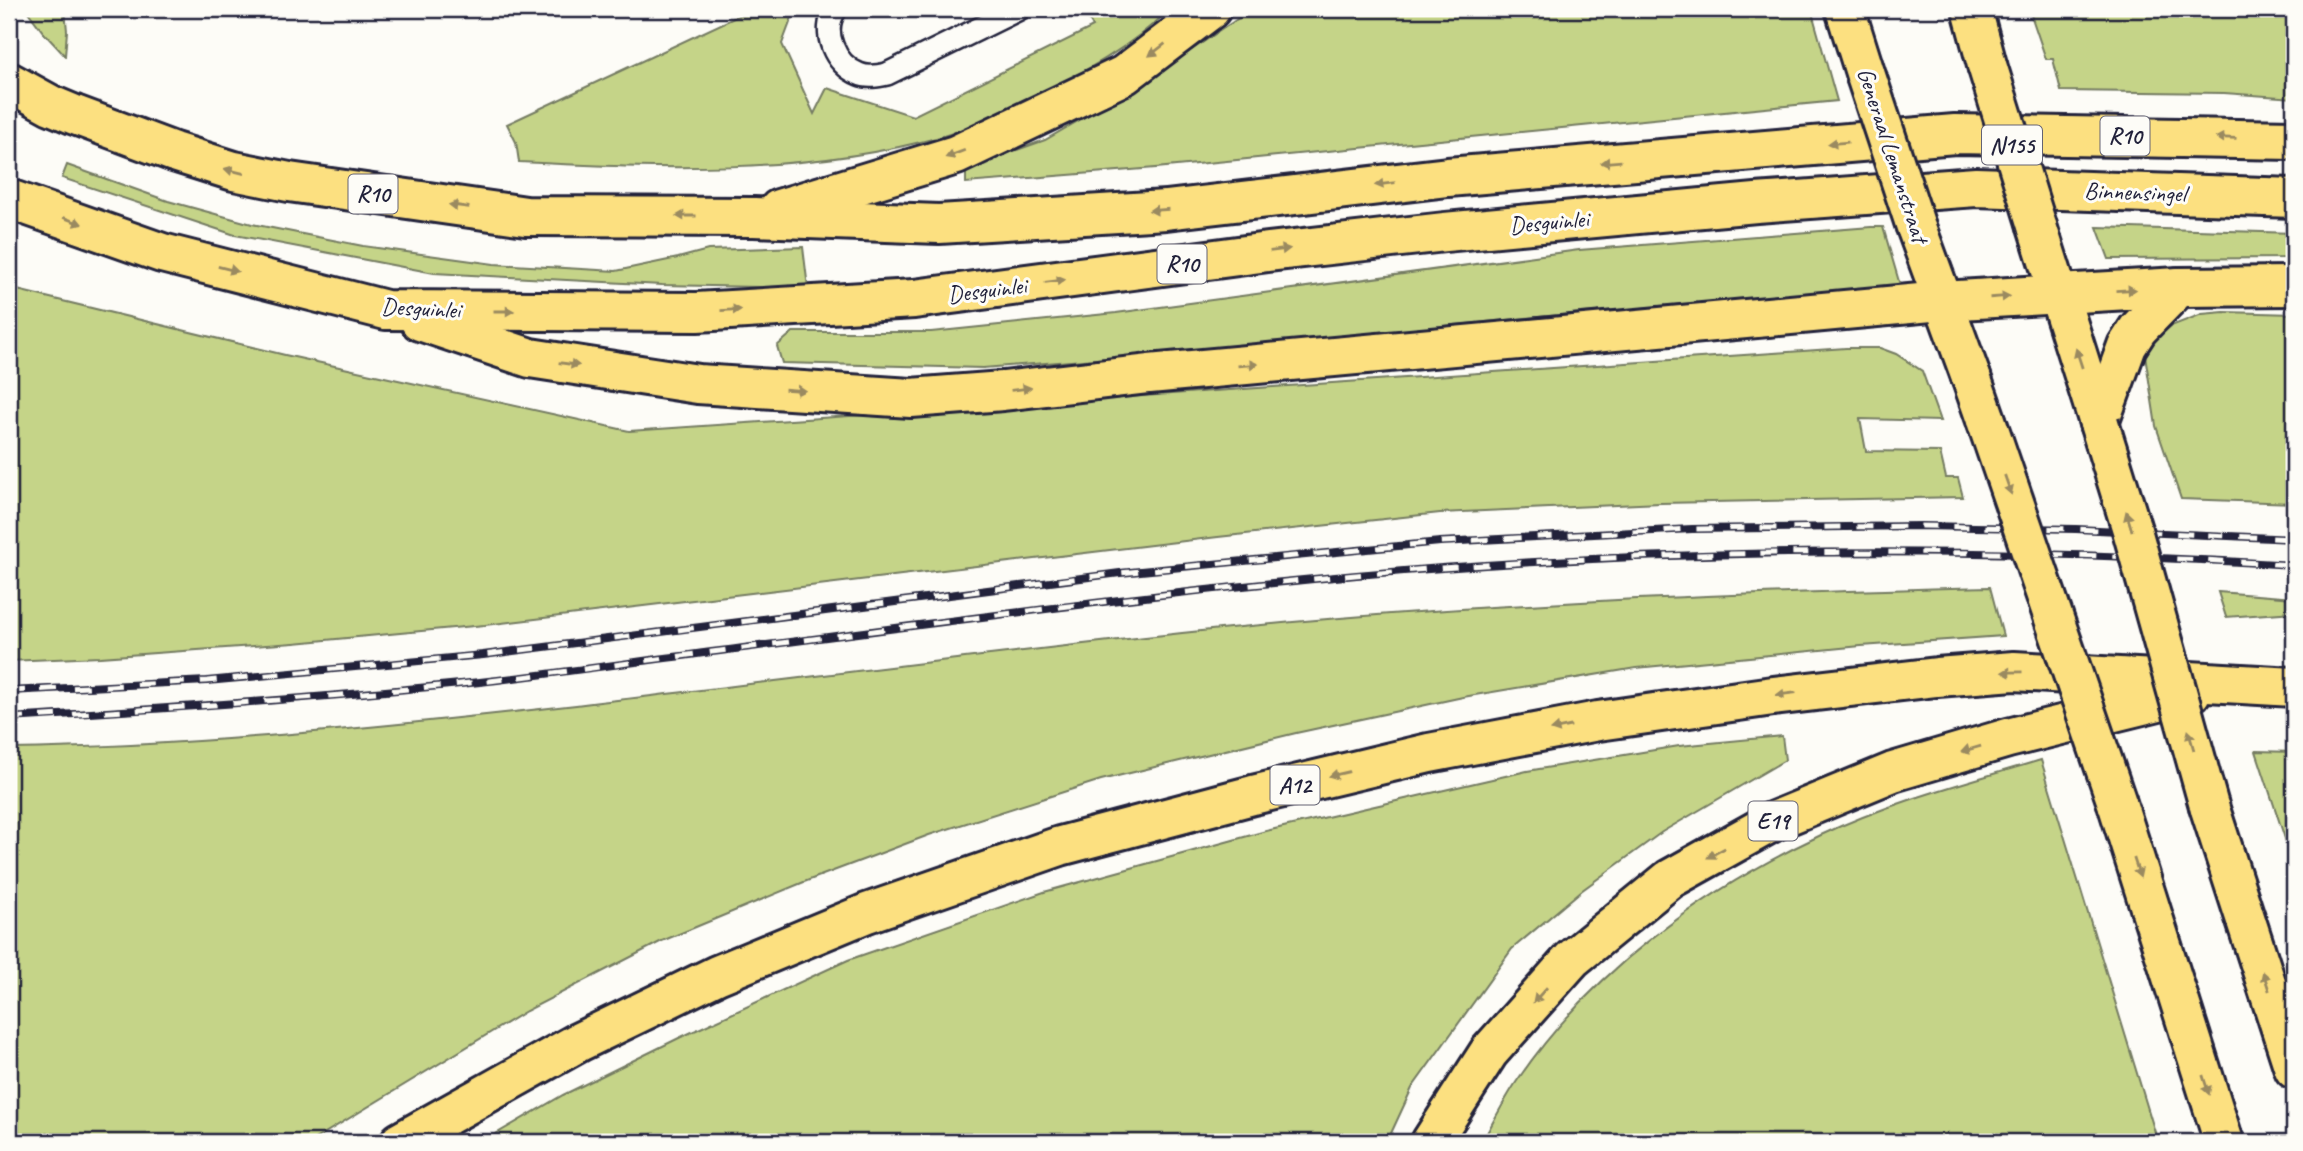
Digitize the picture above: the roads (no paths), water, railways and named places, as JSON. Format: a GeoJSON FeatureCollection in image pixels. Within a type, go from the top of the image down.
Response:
{"type":"FeatureCollection","features":[{"type":"Feature","properties":{"kind":"main road"},"geometry":{"type":"LineString","coordinates":[[754,216],[956,155],[1124,75],[1211,9]]}},
{"type":"Feature","properties":{"kind":"main road","name":"Generaal Lemanstraat"},"geometry":{"type":"LineString","coordinates":[[1845,9],[1916,227],[1971,377],[2117,803],[2224,1142]]}},
{"type":"Feature","properties":{"kind":"main road","name":"N155"},"geometry":{"type":"LineString","coordinates":[[1972,9],[2058,293]]}},
{"type":"Feature","properties":{"kind":"main road","name":"R10"},"geometry":{"type":"LineString","coordinates":[[9,82],[51,105],[174,152],[234,171],[289,182],[526,216],[754,216],[939,225],[1166,210],[1448,177],[1955,134],[2294,140]]}},
{"type":"Feature","properties":{"kind":"main road","name":"Binnensingel"},"geometry":{"type":"LineString","coordinates":[[1976,187],[2294,198]]}},
{"type":"Feature","properties":{"kind":"main road","name":"Desguinlei"},"geometry":{"type":"LineString","coordinates":[[9,199],[162,253],[386,310],[697,312],[914,299],[1268,252],[1445,232],[1756,203],[1976,187]]}},
{"type":"Feature","properties":{"kind":"main road"},"geometry":{"type":"LineString","coordinates":[[386,310],[530,358],[698,384],[911,398],[1942,302],[2179,287],[2294,286]]}},
{"type":"Feature","properties":{"kind":"main road"},"geometry":{"type":"LineString","coordinates":[[2099,423],[2133,337],[2151,314],[2179,287]]}},
{"type":"Feature","properties":{"kind":"main road"},"geometry":{"type":"LineString","coordinates":[[2058,293],[2132,530],[2209,806],[2294,1069]]}},
{"type":"Feature","properties":{"kind":"main road","name":"A12"},"geometry":{"type":"LineString","coordinates":[[410,1135],[579,1041],[717,975],[867,913],[1060,846],[1252,795],[1429,753],[1598,721],[1773,696],[1937,677],[2014,671],[2227,684]]}},
{"type":"Feature","properties":{"kind":"main road"},"geometry":{"type":"LineString","coordinates":[[2227,684],[2294,687]]}},
{"type":"Feature","properties":{"kind":"main road","name":"E19"},"geometry":{"type":"LineString","coordinates":[[1432,1142],[1489,1052],[1572,959],[1670,879],[1774,821],[1893,772],[2008,738],[2227,684]]}},
{"type":"Feature","properties":{"kind":"lane"},"geometry":{"type":"LineString","coordinates":[[836,9],[831,15],[829,30],[831,44],[839,59],[861,75],[873,77],[887,74],[1019,9]]}},
{"type":"Feature","properties":{"kind":"railway"},"geometry":{"type":"LineString","coordinates":[[9,691],[207,681],[483,655],[1120,573],[1440,542],[1692,529],[1921,526],[2076,529],[2294,539]]}},
{"type":"Feature","properties":{"kind":"railway"},"geometry":{"type":"LineString","coordinates":[[9,718],[244,703],[480,682],[1080,605],[1261,584],[1442,568],[1655,556],[1868,552],[2081,555],[2294,565]]}}]}
